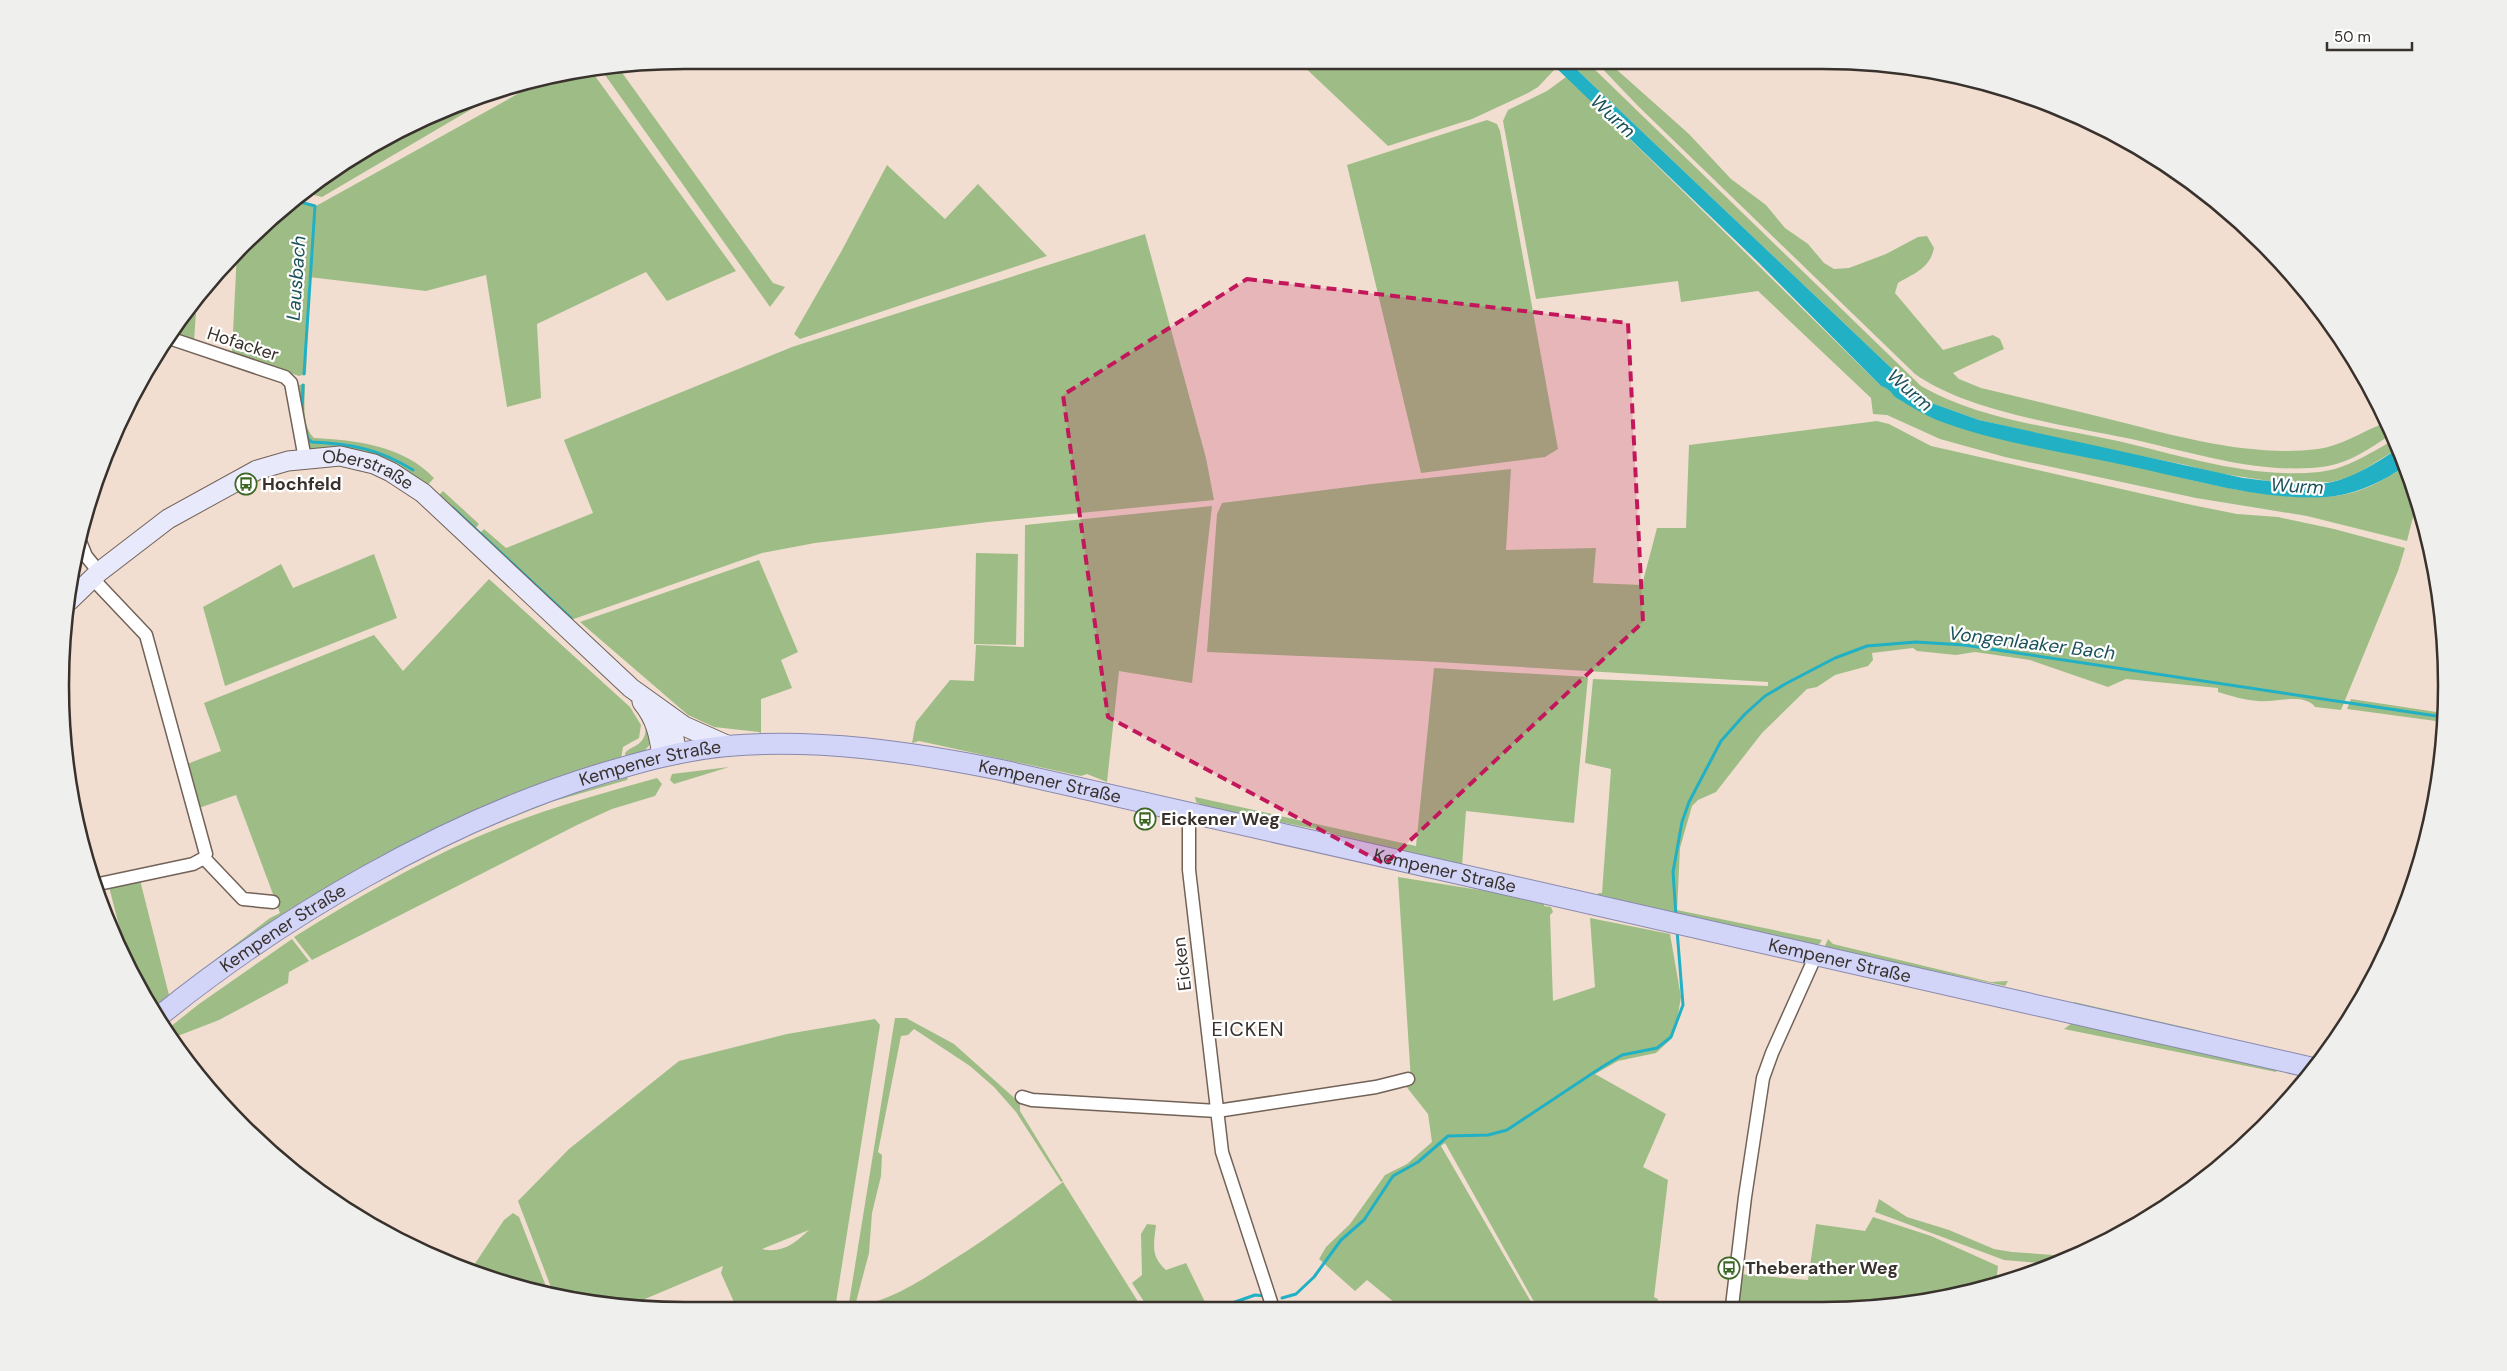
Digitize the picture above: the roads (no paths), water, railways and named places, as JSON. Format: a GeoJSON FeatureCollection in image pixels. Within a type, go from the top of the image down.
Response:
{"type":"FeatureCollection","features":[{"type":"Feature","properties":{"kind":"main road","name":"Kempener Straße"},"geometry":{"type":"LineString","coordinates":[[163,1013],[212,974],[313,908],[419,849],[543,793],[670,755],[729,746],[766,744],[836,746],[961,762],[2306,1066]]}},
{"type":"Feature","properties":{"kind":"street","name":"Hofacker"},"geometry":{"type":"LineString","coordinates":[[175,340],[285,377],[291,383],[306,459]]}},
{"type":"Feature","properties":{"kind":"street","name":"Oberstraße"},"geometry":{"type":"LineString","coordinates":[[76,594],[96,575],[168,519],[257,470],[306,459],[340,456],[374,464],[391,472],[422,493],[630,688]]}},
{"type":"Feature","properties":{"kind":"street"},"geometry":{"type":"LineString","coordinates":[[84,551],[96,575],[146,635],[204,849],[204,858],[243,899],[273,902]]}},
{"type":"Feature","properties":{"kind":"street"},"geometry":{"type":"LineString","coordinates":[[630,688],[696,733],[729,746]]}},
{"type":"Feature","properties":{"kind":"street"},"geometry":{"type":"LineString","coordinates":[[630,688],[652,714],[670,755]]}},
{"type":"Feature","properties":{"kind":"street"},"geometry":{"type":"LineString","coordinates":[[660,710],[673,733],[670,755]]}},
{"type":"Feature","properties":{"kind":"street","name":"Eicken"},"geometry":{"type":"LineString","coordinates":[[1189,813],[1189,870],[1222,1152],[1271,1302]]}},
{"type":"Feature","properties":{"kind":"street"},"geometry":{"type":"LineString","coordinates":[[101,883],[193,864],[204,858]]}},
{"type":"Feature","properties":{"kind":"street"},"geometry":{"type":"LineString","coordinates":[[1732,1302],[1745,1197],[1763,1078],[1772,1053],[1816,955]]}},
{"type":"Feature","properties":{"kind":"street"},"geometry":{"type":"LineString","coordinates":[[1022,1097],[1032,1100],[1217,1111],[1376,1087],[1408,1079]]}},
{"type":"Feature","properties":{"kind":"water","name":"Wurm"},"geometry":{"type":"Polygon","coordinates":[[[1557,69],[1576,69],[1926,401],[1979,420],[2243,478],[2299,484],[2332,482],[2358,473],[2392,452],[2399,470],[2354,492],[2311,498],[2285,497],[2232,489],[1990,437],[1945,423],[1898,399],[1881,386],[1758,262],[1557,69]]]}},
{"type":"Feature","properties":{"kind":"waterway","name":"Lausbach"},"geometry":{"type":"LineString","coordinates":[[302,203],[315,206],[304,374]]}},
{"type":"Feature","properties":{"kind":"waterway","name":"Lausbach"},"geometry":{"type":"LineString","coordinates":[[302,413],[303,385]]}},
{"type":"Feature","properties":{"kind":"waterway","name":"Lausbach"},"geometry":{"type":"LineString","coordinates":[[305,427],[308,439],[312,442],[340,444],[377,452],[413,470]]}},
{"type":"Feature","properties":{"kind":"waterway","name":"Lausbach"},"geometry":{"type":"LineString","coordinates":[[452,507],[571,618]]}},
{"type":"Feature","properties":{"kind":"waterway","name":"Vongenlaaker Bach"},"geometry":{"type":"LineString","coordinates":[[1676,916],[1673,872],[1682,822],[1689,802],[1721,741],[1745,714],[1765,696],[1835,658],[1867,646],[1916,642],[1964,645],[2437,716]]}},
{"type":"Feature","properties":{"kind":"waterway","name":"Vongenlaaker Bach"},"geometry":{"type":"LineString","coordinates":[[1282,1298],[1296,1294],[1314,1277],[1341,1240],[1364,1220],[1393,1176],[1418,1162],[1448,1136],[1488,1135],[1507,1130],[1622,1055],[1657,1048],[1671,1037],[1683,1005],[1677,930]]}},
{"type":"Feature","properties":{"kind":"waterway","name":"Vongenlaaker Bach"},"geometry":{"type":"LineString","coordinates":[[1235,1302],[1255,1295],[1266,1296]]}},
{"type":"Feature","properties":{"kind":"place","name":"Hochfeld"},"geometry":{"type":"Point","coordinates":[246,484]}},
{"type":"Feature","properties":{"kind":"place","name":"Eickener Weg"},"geometry":{"type":"Point","coordinates":[1145,819]}},
{"type":"Feature","properties":{"kind":"place","name":"Theberather Weg"},"geometry":{"type":"Point","coordinates":[1729,1268]}},
{"type":"Feature","properties":{"kind":"district","name":"EICKEN"},"geometry":{"type":"Point","coordinates":[1248,1029]}}]}
